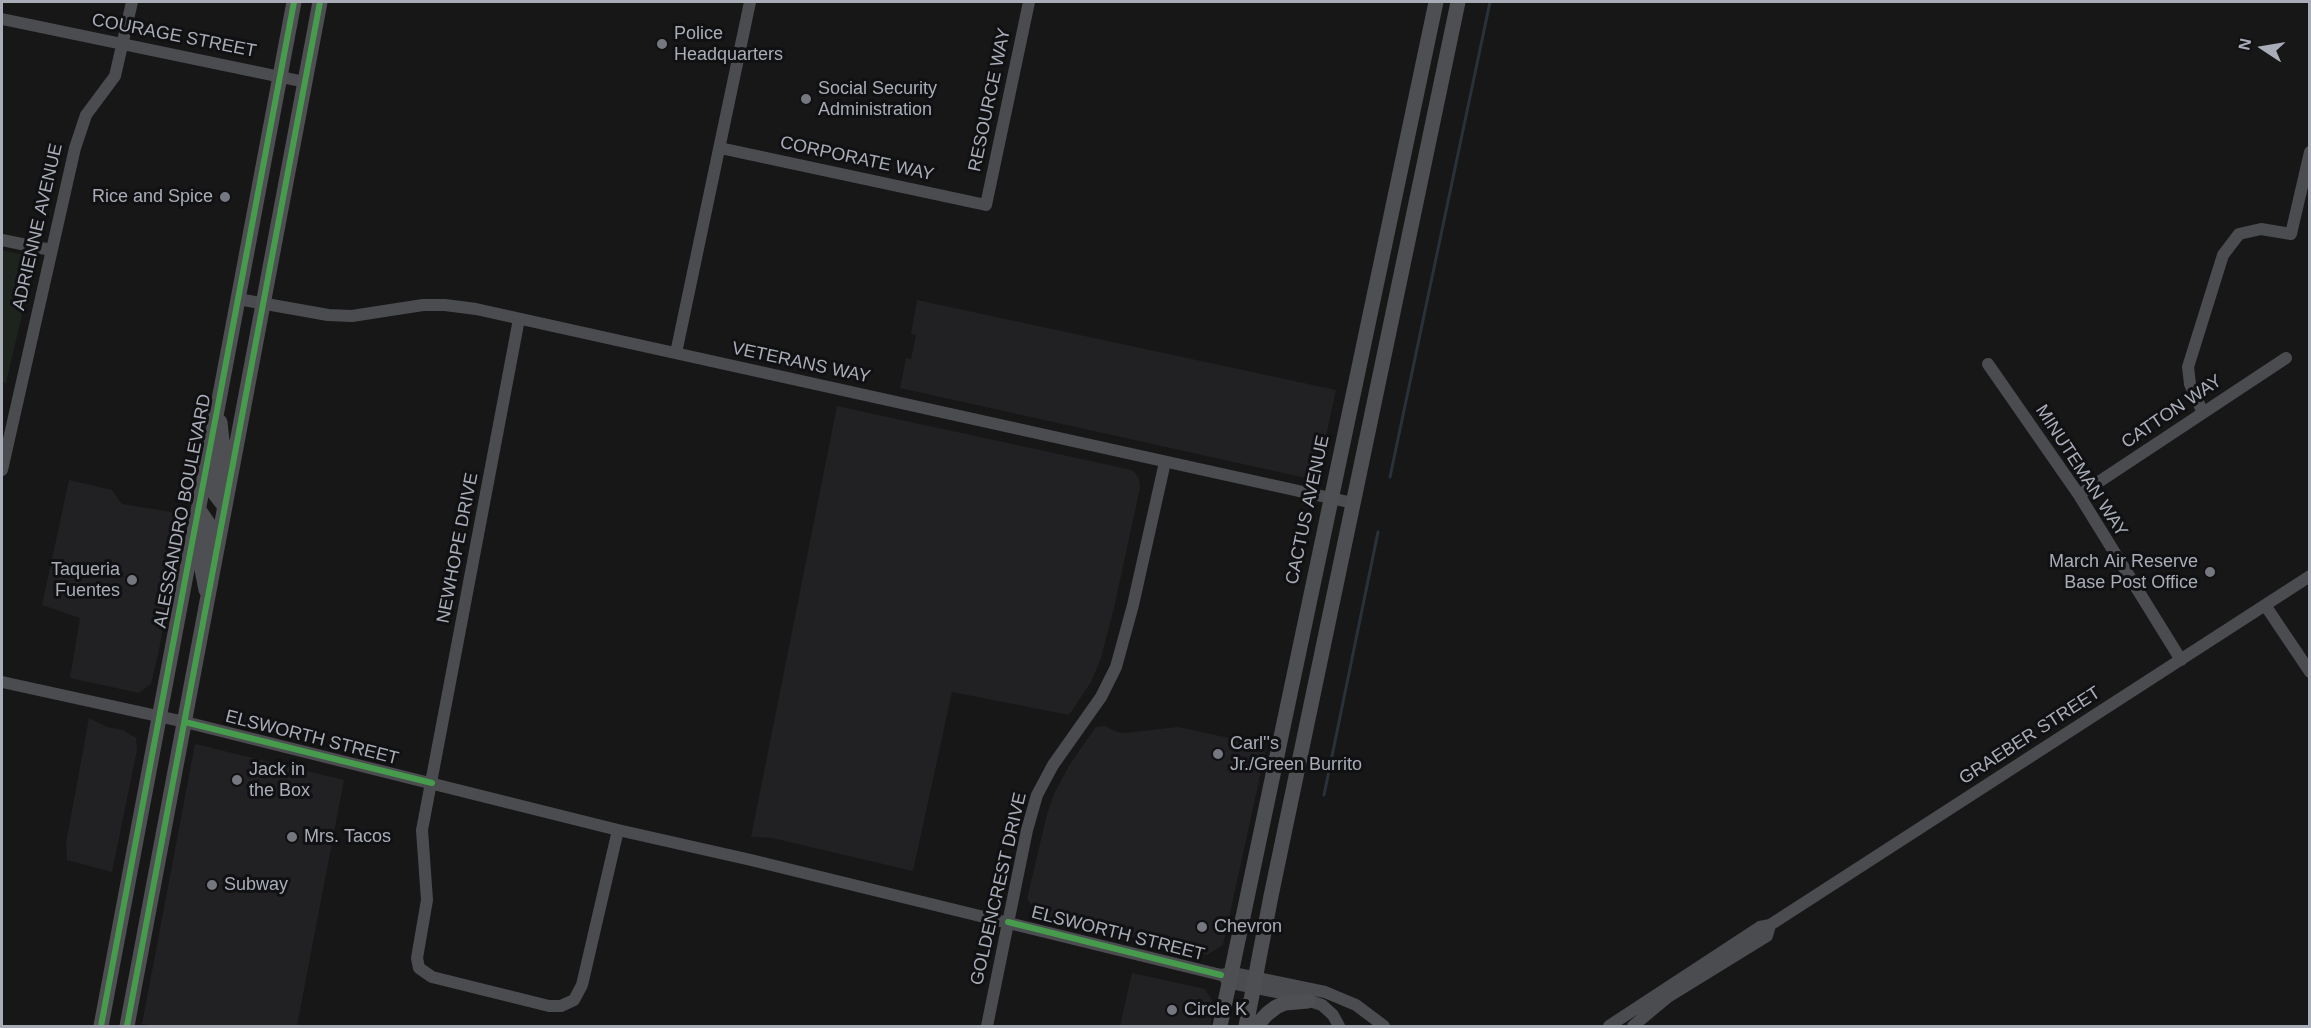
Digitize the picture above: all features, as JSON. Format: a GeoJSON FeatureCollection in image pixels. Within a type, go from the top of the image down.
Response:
{"type":"FeatureCollection","features":[{"type":"Feature","properties":{"kind":"main road","name":"ALESSANDRO BOULEVARD"},"geometry":{"type":"LineString","coordinates":[[101,1026],[294,2]]}},
{"type":"Feature","properties":{"kind":"main road"},"geometry":{"type":"LineString","coordinates":[[127,1026],[320,2]]}},
{"type":"Feature","properties":{"kind":"main road","name":"CACTUS AVENUE"},"geometry":{"type":"LineString","coordinates":[[1220,1026],[1436,2]]}},
{"type":"Feature","properties":{"kind":"main road"},"geometry":{"type":"LineString","coordinates":[[1246,1026],[1270,896],[1458,2]]}},
{"type":"Feature","properties":{"kind":"main road"},"geometry":{"type":"LineString","coordinates":[[218,407],[223,450],[215,494],[225,507]]}},
{"type":"Feature","properties":{"kind":"main road"},"geometry":{"type":"LineString","coordinates":[[199,510],[210,526],[202,569],[208,598]]}},
{"type":"Feature","properties":{"kind":"main road"},"geometry":{"type":"LineString","coordinates":[[114,960],[138,965]]}},
{"type":"Feature","properties":{"kind":"main road"},"geometry":{"type":"LineString","coordinates":[[1256,1026],[1276,1007],[1285,1003],[1308,1001]]}},
{"type":"Feature","properties":{"kind":"street","name":"ADRIENNE AVENUE"},"geometry":{"type":"LineString","coordinates":[[2,470],[4,448],[80,130],[94,103],[115,76],[132,2]]}},
{"type":"Feature","properties":{"kind":"street"},"geometry":{"type":"LineString","coordinates":[[676,353],[750,2]]}},
{"type":"Feature","properties":{"kind":"street","name":"RESOURCE WAY"},"geometry":{"type":"LineString","coordinates":[[986,205],[1029,2]]}},
{"type":"Feature","properties":{"kind":"street","name":"COURAGE STREET"},"geometry":{"type":"LineString","coordinates":[[2,19],[305,82]]}},
{"type":"Feature","properties":{"kind":"street","name":"CORPORATE WAY"},"geometry":{"type":"LineString","coordinates":[[720,148],[986,205]]}},
{"type":"Feature","properties":{"kind":"street"},"geometry":{"type":"LineString","coordinates":[[2203,413],[2190,384],[2188,367],[2223,255],[2239,234],[2261,229],[2291,234],[2310,152]]}},
{"type":"Feature","properties":{"kind":"street"},"geometry":{"type":"LineString","coordinates":[[2,240],[51,250]]}},
{"type":"Feature","properties":{"kind":"street","name":"VETERANS WAY"},"geometry":{"type":"LineString","coordinates":[[238,299],[327,315],[352,316],[423,305],[445,305],[676,353],[1353,503]]}},
{"type":"Feature","properties":{"kind":"street","name":"NEWHOPE DRIVE"},"geometry":{"type":"LineString","coordinates":[[519,319],[422,831],[427,900],[417,958],[419,968],[427,976],[549,1006],[561,1006],[574,1000],[582,985],[618,830]]}},
{"type":"Feature","properties":{"kind":"street","name":"CATTON WAY"},"geometry":{"type":"LineString","coordinates":[[2079,495],[2286,358]]}},
{"type":"Feature","properties":{"kind":"street","name":"MINUTEMAN WAY"},"geometry":{"type":"LineString","coordinates":[[1988,364],[2079,495],[2181,660]]}},
{"type":"Feature","properties":{"kind":"street","name":"GOLDENCREST DRIVE"},"geometry":{"type":"LineString","coordinates":[[987,1026],[1027,830],[1037,795],[1053,765],[1101,698],[1116,667],[1133,605],[1165,462]]}},
{"type":"Feature","properties":{"kind":"street","name":"GRAEBER STREET"},"geometry":{"type":"LineString","coordinates":[[1609,1026],[1760,927],[1770,925],[2310,576]]}},
{"type":"Feature","properties":{"kind":"street"},"geometry":{"type":"LineString","coordinates":[[2265,605],[2310,672]]}},
{"type":"Feature","properties":{"kind":"street","name":"ELSWORTH STREET"},"geometry":{"type":"LineString","coordinates":[[2,682],[184,722],[618,830],[1255,982]]}},
{"type":"Feature","properties":{"kind":"street","name":"GRAEBER STREET"},"geometry":{"type":"LineString","coordinates":[[1633,1026],[1668,997],[1767,936],[1770,925]]}},
{"type":"Feature","properties":{"kind":"street"},"geometry":{"type":"LineString","coordinates":[[1255,982],[1327,1009],[1340,1026]]}},
{"type":"Feature","properties":{"kind":"street"},"geometry":{"type":"LineString","coordinates":[[1255,982],[1337,997],[1365,1011],[1384,1026]]}},
{"type":"Feature","properties":{"kind":"shaded area"},"geometry":{"type":"Polygon","coordinates":[[[2,250],[24,255],[23,259],[31,266],[32,272],[6,383],[2,382],[2,250]]]}},
{"type":"Feature","properties":{"kind":"shaded area"},"geometry":{"type":"Polygon","coordinates":[[[917,300],[1336,390],[1320,464],[1306,478],[900,388],[906,358],[911,359],[916,335],[911,334],[917,300]]]}},
{"type":"Feature","properties":{"kind":"shaded area"},"geometry":{"type":"Polygon","coordinates":[[[837,406],[1132,470],[1139,478],[1140,488],[1114,608],[1101,658],[1091,682],[1069,715],[952,692],[913,871],[772,838],[751,837],[837,406]]]}},
{"type":"Feature","properties":{"kind":"shaded area"},"geometry":{"type":"Polygon","coordinates":[[[69,480],[112,490],[122,504],[184,514],[151,684],[139,693],[70,678],[80,618],[42,605],[69,480]]]}},
{"type":"Feature","properties":{"kind":"shaded area"},"geometry":{"type":"Polygon","coordinates":[[[89,718],[107,727],[123,730],[136,738],[137,750],[112,872],[67,860],[66,843],[89,718]]]}},
{"type":"Feature","properties":{"kind":"shaded area"},"geometry":{"type":"Polygon","coordinates":[[[1105,726],[1125,733],[1178,727],[1262,745],[1266,749],[1223,945],[1207,955],[1039,914],[1027,899],[1047,814],[1055,792],[1070,764],[1096,727],[1105,726]]]}},
{"type":"Feature","properties":{"kind":"shaded area"},"geometry":{"type":"Polygon","coordinates":[[[195,744],[344,780],[297,1026],[154,1026],[142,1024],[195,744]]]}},
{"type":"Feature","properties":{"kind":"shaded area"},"geometry":{"type":"Polygon","coordinates":[[[1132,973],[1205,989],[1215,1005],[1210,1026],[1120,1026],[1132,973]]]}},
{"type":"Feature","properties":{"kind":"waterway"},"geometry":{"type":"LineString","coordinates":[[1390,477],[1490,2]]}},
{"type":"Feature","properties":{"kind":"waterway"},"geometry":{"type":"LineString","coordinates":[[1324,795],[1378,532]]}},
{"type":"Feature","properties":{"kind":"cycle path"},"geometry":{"type":"LineString","coordinates":[[101,1026],[294,2]]}},
{"type":"Feature","properties":{"kind":"cycle path"},"geometry":{"type":"LineString","coordinates":[[127,1026],[320,2]]}},
{"type":"Feature","properties":{"kind":"cycle path"},"geometry":{"type":"LineString","coordinates":[[185,722],[432,783]]}},
{"type":"Feature","properties":{"kind":"cycle path"},"geometry":{"type":"LineString","coordinates":[[1008,922],[1221,975]]}},
{"type":"Feature","properties":{"kind":"place","name":"Police Headquarters"},"geometry":{"type":"Point","coordinates":[662,44]}},
{"type":"Feature","properties":{"kind":"place","name":"Social Security Administration"},"geometry":{"type":"Point","coordinates":[806,99]}},
{"type":"Feature","properties":{"kind":"place","name":"Rice and Spice"},"geometry":{"type":"Point","coordinates":[225,197]}},
{"type":"Feature","properties":{"kind":"place","name":"March Air Reserve Base Post Office"},"geometry":{"type":"Point","coordinates":[2210,572]}},
{"type":"Feature","properties":{"kind":"place","name":"Taqueria Fuentes"},"geometry":{"type":"Point","coordinates":[132,580]}},
{"type":"Feature","properties":{"kind":"place","name":"Carl''s Jr./Green Burrito"},"geometry":{"type":"Point","coordinates":[1218,754]}},
{"type":"Feature","properties":{"kind":"place","name":"Jack in the Box"},"geometry":{"type":"Point","coordinates":[237,780]}},
{"type":"Feature","properties":{"kind":"place","name":"Mrs. Tacos"},"geometry":{"type":"Point","coordinates":[292,837]}},
{"type":"Feature","properties":{"kind":"place","name":"Subway"},"geometry":{"type":"Point","coordinates":[212,885]}},
{"type":"Feature","properties":{"kind":"place","name":"Chevron"},"geometry":{"type":"Point","coordinates":[1202,927]}},
{"type":"Feature","properties":{"kind":"place","name":"Circle K"},"geometry":{"type":"Point","coordinates":[1172,1010]}}]}
